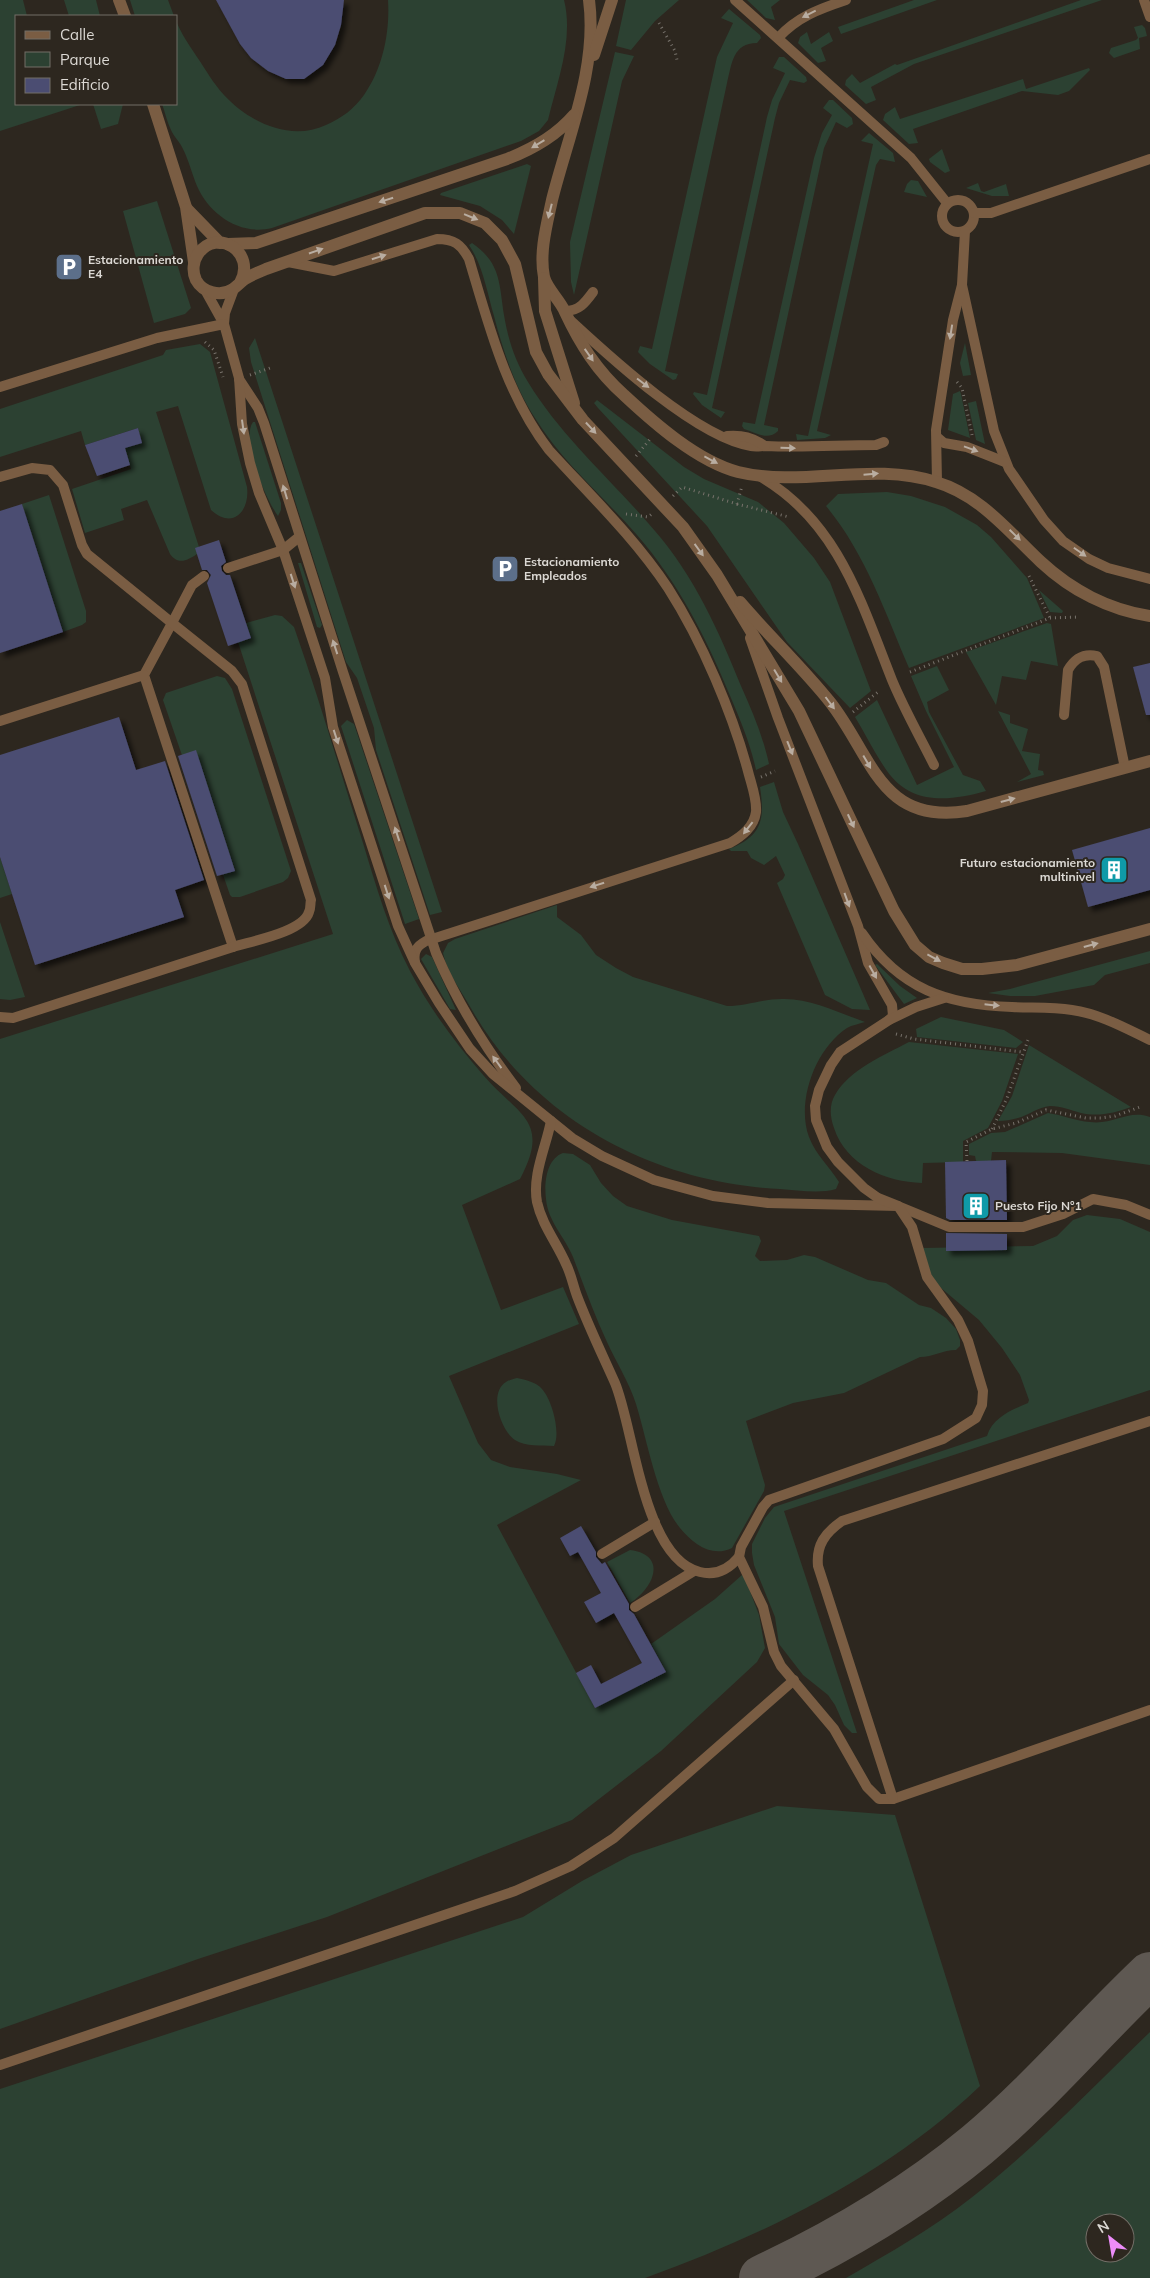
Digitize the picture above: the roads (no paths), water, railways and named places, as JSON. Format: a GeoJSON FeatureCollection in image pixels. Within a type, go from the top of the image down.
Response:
{"type":"FeatureCollection","features":[{"type":"Feature","properties":{"kind":"street"},"geometry":{"type":"LineString","coordinates":[[119,0],[125,15]]}},
{"type":"Feature","properties":{"kind":"street"},"geometry":{"type":"LineString","coordinates":[[578,413],[545,311],[545,231],[581,92],[590,44],[592,20],[589,0]]}},
{"type":"Feature","properties":{"kind":"street"},"geometry":{"type":"LineString","coordinates":[[581,92],[612,0]]}},
{"type":"Feature","properties":{"kind":"street"},"geometry":{"type":"LineString","coordinates":[[153,105],[186,207],[196,280],[204,288],[218,294],[237,286],[266,268],[425,213],[450,211],[479,220],[497,234],[515,264],[536,352],[548,374],[578,413],[683,527],[717,574],[799,711],[894,911],[915,945],[929,957],[962,969],[997,968],[1150,929]]}},
{"type":"Feature","properties":{"kind":"street"},"geometry":{"type":"LineString","coordinates":[[194,262],[204,248],[224,243],[256,243],[525,152],[555,134],[576,113]]}},
{"type":"Feature","properties":{"kind":"street"},"geometry":{"type":"LineString","coordinates":[[186,207],[192,216],[224,243],[240,253],[244,260],[244,276],[237,286]]}},
{"type":"Feature","properties":{"kind":"street"},"geometry":{"type":"LineString","coordinates":[[544,278],[566,314],[575,335],[604,376],[637,407],[687,446],[714,462],[760,476],[812,477],[883,473],[937,482],[979,504],[1015,535],[1042,562],[1083,593],[1101,602],[1144,615]]}},
{"type":"Feature","properties":{"kind":"street"},"geometry":{"type":"LineString","coordinates":[[717,574],[831,703],[880,782],[908,803],[930,812],[952,814],[1150,761]]}},
{"type":"Feature","properties":{"kind":"lane"},"geometry":{"type":"LineString","coordinates":[[735,0],[910,158],[947,203]]}},
{"type":"Feature","properties":{"kind":"lane"},"geometry":{"type":"LineString","coordinates":[[778,38],[789,26],[814,11],[846,0]]}},
{"type":"Feature","properties":{"kind":"lane"},"geometry":{"type":"LineString","coordinates":[[1144,0],[1150,17]]}},
{"type":"Feature","properties":{"kind":"lane"},"geometry":{"type":"LineString","coordinates":[[974,213],[991,214],[1150,159]]}},
{"type":"Feature","properties":{"kind":"lane"},"geometry":{"type":"LineString","coordinates":[[961,200],[970,205],[974,213],[972,224],[965,231],[954,232],[945,226],[941,217],[947,203],[961,200]]}},
{"type":"Feature","properties":{"kind":"lane"},"geometry":{"type":"LineString","coordinates":[[937,482],[936,430],[953,320],[962,285],[965,231]]}},
{"type":"Feature","properties":{"kind":"lane"},"geometry":{"type":"LineString","coordinates":[[281,263],[292,262],[334,271],[436,239],[457,242],[469,260],[499,357],[514,394],[532,427],[549,450],[642,552],[668,588],[689,624],[740,741],[754,780],[756,804],[754,818],[744,834],[730,843],[432,939],[420,944],[414,955],[415,963]]}},
{"type":"Feature","properties":{"kind":"lane"},"geometry":{"type":"LineString","coordinates":[[962,285],[994,431],[1005,462],[1053,532],[1089,559],[1117,571],[1150,579]]}},
{"type":"Feature","properties":{"kind":"lane"},"geometry":{"type":"LineString","coordinates":[[224,324],[225,313],[237,286]]}},
{"type":"Feature","properties":{"kind":"lane"},"geometry":{"type":"LineString","coordinates":[[204,288],[224,324],[239,378],[242,424],[250,463],[259,493],[283,550],[325,678],[333,726],[398,926],[415,963],[470,1049],[493,1074],[572,1138],[602,1156],[654,1180],[713,1196],[768,1203],[898,1206]]}},
{"type":"Feature","properties":{"kind":"lane"},"geometry":{"type":"LineString","coordinates":[[593,292],[583,306],[566,314],[618,364],[696,421],[724,436],[752,446],[811,448],[876,445],[884,442]]}},
{"type":"Feature","properties":{"kind":"lane"},"geometry":{"type":"LineString","coordinates":[[0,387],[157,338],[224,324]]}},
{"type":"Feature","properties":{"kind":"lane"},"geometry":{"type":"LineString","coordinates":[[239,378],[258,408],[264,423],[299,537],[432,939],[448,979],[481,1040],[526,1101]]}},
{"type":"Feature","properties":{"kind":"lane"},"geometry":{"type":"LineString","coordinates":[[937,437],[944,442],[968,447],[1005,462]]}},
{"type":"Feature","properties":{"kind":"lane"},"geometry":{"type":"LineString","coordinates":[[0,477],[32,468],[50,470],[63,485],[82,545],[87,554],[232,671],[242,684],[310,900],[310,912],[294,928],[13,1018],[0,1017]]}},
{"type":"Feature","properties":{"kind":"lane"},"geometry":{"type":"LineString","coordinates":[[760,476],[795,500],[820,528],[838,555],[863,604],[893,682],[934,765]]}},
{"type":"Feature","properties":{"kind":"lane"},"geometry":{"type":"LineString","coordinates":[[228,568],[283,550],[299,537]]}},
{"type":"Feature","properties":{"kind":"lane"},"geometry":{"type":"LineString","coordinates":[[0,721],[144,675],[192,585],[204,576]]}},
{"type":"Feature","properties":{"kind":"lane"},"geometry":{"type":"LineString","coordinates":[[1144,615],[1150,620]]}},
{"type":"Feature","properties":{"kind":"lane"},"geometry":{"type":"LineString","coordinates":[[744,620],[778,718],[858,926],[868,963],[892,1005],[893,1016],[889,1020]]}},
{"type":"Feature","properties":{"kind":"lane"},"geometry":{"type":"LineString","coordinates":[[1064,715],[1068,670],[1077,658],[1090,654],[1097,656],[1104,667],[1125,768]]}},
{"type":"Feature","properties":{"kind":"lane"},"geometry":{"type":"LineString","coordinates":[[325,678],[343,672]]}},
{"type":"Feature","properties":{"kind":"lane"},"geometry":{"type":"LineString","coordinates":[[144,675],[233,947]]}},
{"type":"Feature","properties":{"kind":"lane"},"geometry":{"type":"LineString","coordinates":[[858,926],[868,942],[889,965],[921,989],[944,998],[1011,1007],[1045,1007],[1074,1010],[1096,1015],[1150,1040]]}},
{"type":"Feature","properties":{"kind":"lane"},"geometry":{"type":"LineString","coordinates":[[944,998],[916,1007],[889,1020],[840,1052],[825,1076],[816,1106],[816,1120],[821,1135],[838,1162],[864,1188],[878,1198],[949,1227],[1023,1227],[1063,1214],[1093,1199],[1126,1205],[1150,1215]]}},
{"type":"Feature","properties":{"kind":"lane"},"geometry":{"type":"LineString","coordinates":[[552,1121],[536,1185],[537,1203],[545,1225],[567,1265],[580,1303],[616,1385],[628,1425],[641,1485],[655,1522],[669,1549],[679,1561],[694,1571],[710,1574],[722,1571],[732,1565],[739,1557],[741,1547],[763,1507],[769,1500],[943,1440],[976,1418],[982,1406],[983,1392],[968,1341],[958,1320],[927,1277],[922,1265],[917,1237],[898,1206]]}},
{"type":"Feature","properties":{"kind":"lane"},"geometry":{"type":"LineString","coordinates":[[894,1799],[818,1566],[817,1554],[822,1540],[830,1529],[842,1522],[1150,1421]]}},
{"type":"Feature","properties":{"kind":"lane"},"geometry":{"type":"LineString","coordinates":[[602,1554],[655,1522]]}},
{"type":"Feature","properties":{"kind":"lane"},"geometry":{"type":"LineString","coordinates":[[739,1557],[763,1607],[777,1659],[781,1666],[834,1729],[867,1787],[879,1798],[894,1799],[1150,1710]]}},
{"type":"Feature","properties":{"kind":"lane"},"geometry":{"type":"LineString","coordinates":[[635,1607],[694,1571]]}},
{"type":"Feature","properties":{"kind":"lane"},"geometry":{"type":"LineString","coordinates":[[0,2065],[515,1891],[572,1866],[614,1838],[794,1680]]}},
{"type":"Feature","properties":{"kind":"place","name":"Estacionamiento E4"},"geometry":{"type":"Point","coordinates":[69,267]}},
{"type":"Feature","properties":{"kind":"place","name":"Estacionamiento Empleados"},"geometry":{"type":"Point","coordinates":[505,569]}},
{"type":"Feature","properties":{"kind":"place","name":"Futuro estacionamiento multinivel"},"geometry":{"type":"Point","coordinates":[1114,870]}},
{"type":"Feature","properties":{"kind":"place","name":"Puesto Fijo N°1"},"geometry":{"type":"Point","coordinates":[976,1206]}}]}
